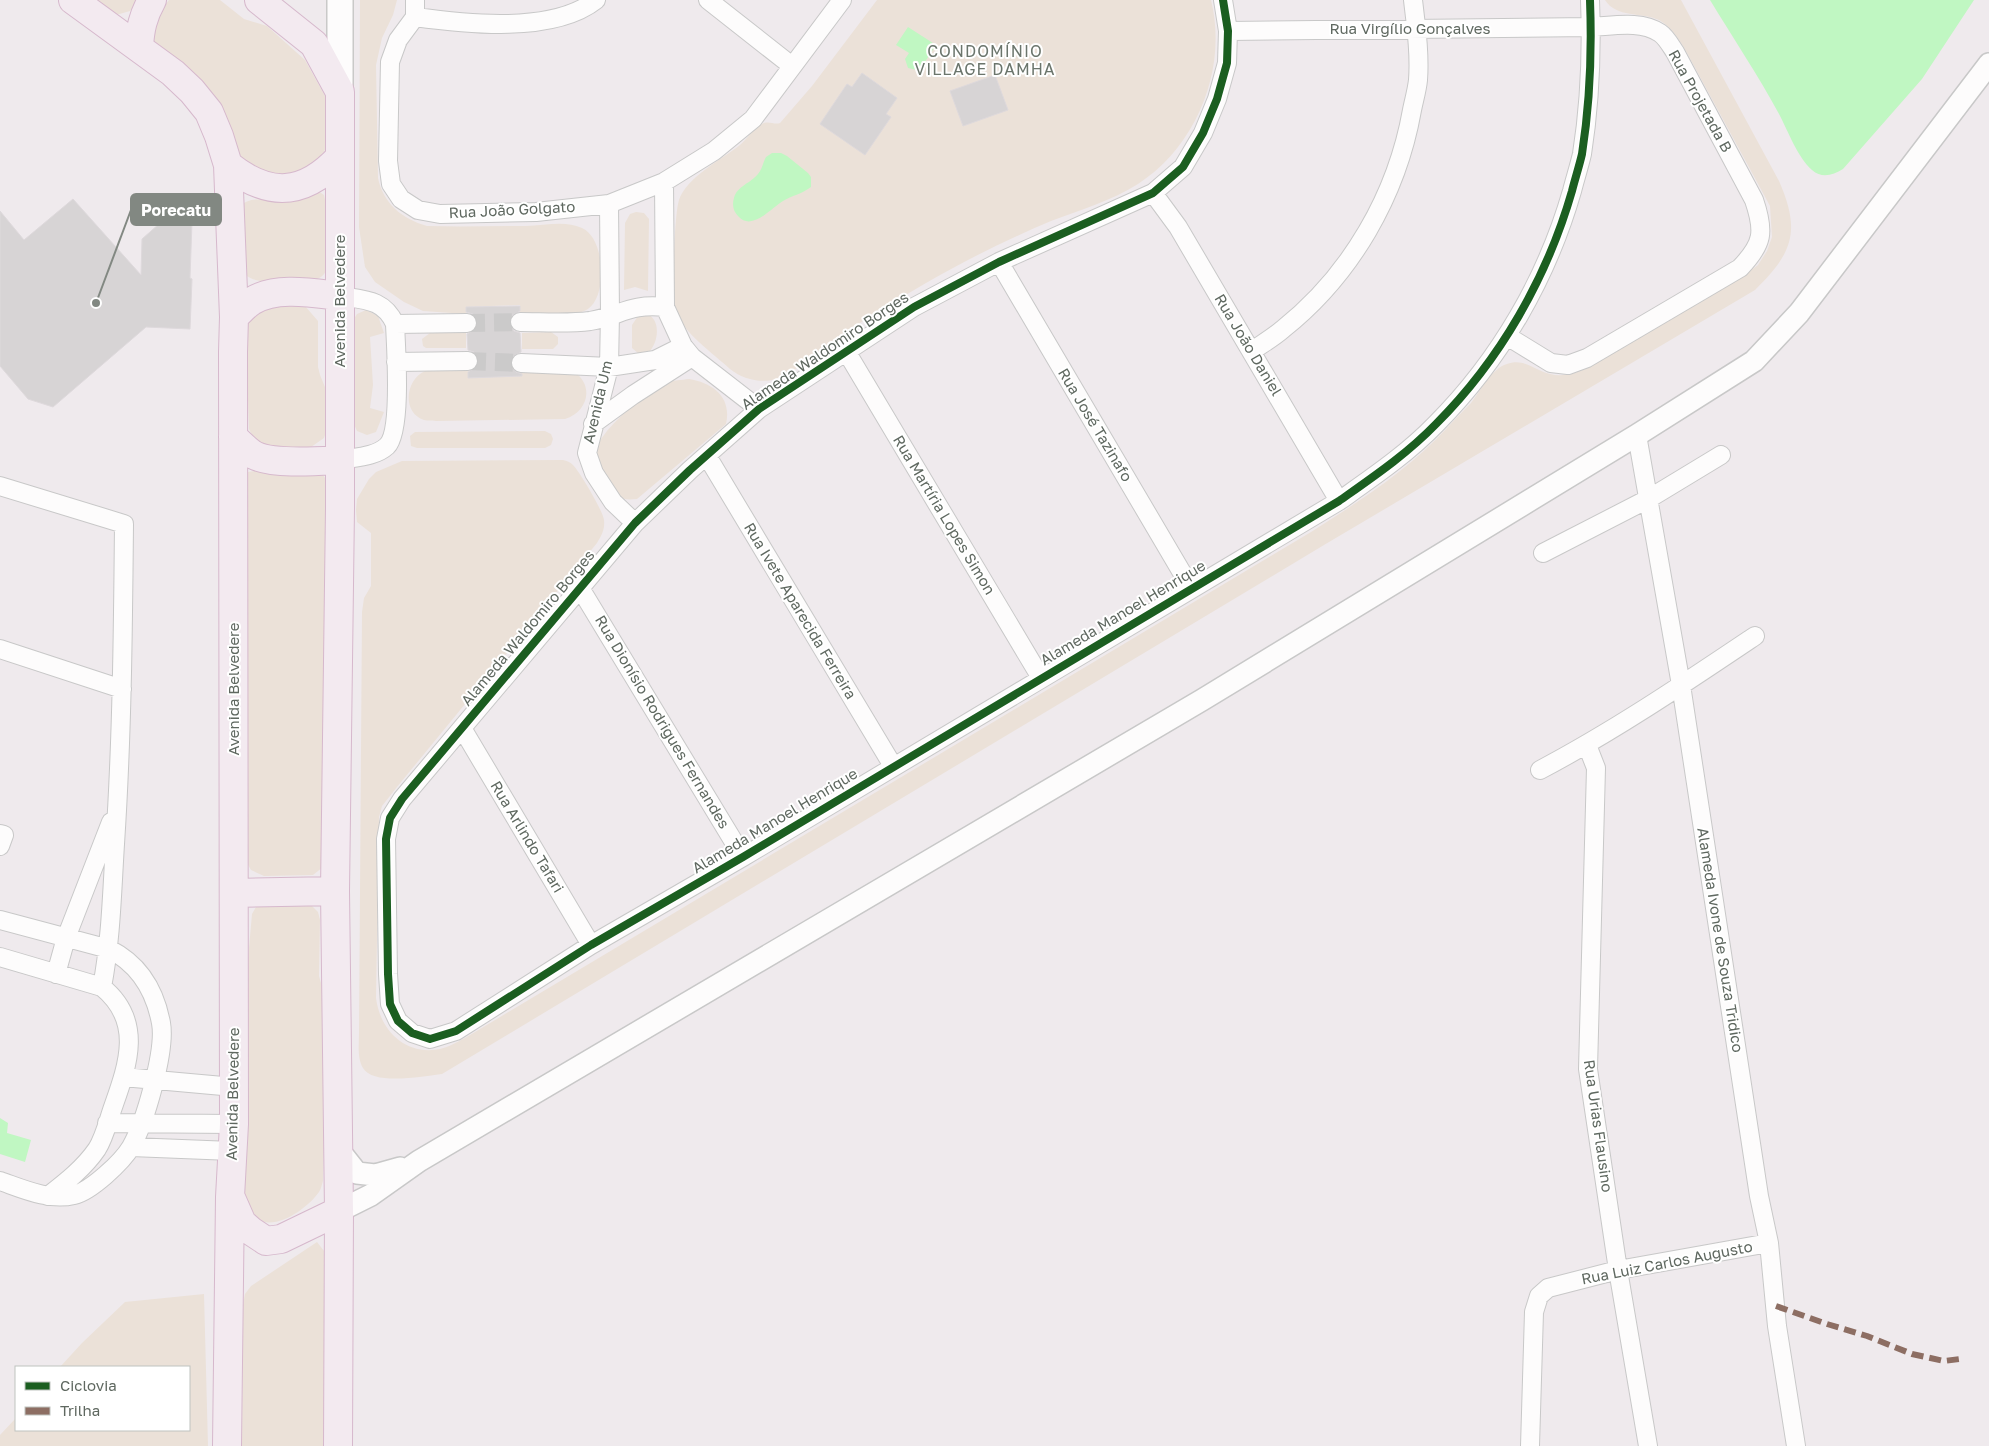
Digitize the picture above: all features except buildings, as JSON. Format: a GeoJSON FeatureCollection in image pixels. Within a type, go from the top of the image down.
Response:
{"type":"FeatureCollection","features":[{"type":"Feature","properties":{"kind":"main road","name":"Avenida Belvedere"},"geometry":{"type":"LineString","coordinates":[[73,0],[173,73],[192,92],[209,112],[228,165],[234,317],[235,893],[234,1087],[230,1197],[227,1446]]}},
{"type":"Feature","properties":{"kind":"main road"},"geometry":{"type":"LineString","coordinates":[[139,47],[140,29],[152,0]]}},
{"type":"Feature","properties":{"kind":"main road","name":"Avenida Belvedere"},"geometry":{"type":"LineString","coordinates":[[259,0],[314,44],[340,92],[340,460],[335,892],[339,1212],[338,1446]]}},
{"type":"Feature","properties":{"kind":"main road"},"geometry":{"type":"LineString","coordinates":[[340,0],[340,92]]}},
{"type":"Feature","properties":{"kind":"main road"},"geometry":{"type":"LineString","coordinates":[[228,165],[245,179],[264,187],[286,188],[307,184],[325,173],[340,157]]}},
{"type":"Feature","properties":{"kind":"main road"},"geometry":{"type":"LineString","coordinates":[[234,317],[251,301],[271,294],[310,292],[340,296]]}},
{"type":"Feature","properties":{"kind":"main road"},"geometry":{"type":"LineString","coordinates":[[233,437],[255,455],[270,459],[315,462],[340,460]]}},
{"type":"Feature","properties":{"kind":"main road"},"geometry":{"type":"LineString","coordinates":[[235,893],[335,892]]}},
{"type":"Feature","properties":{"kind":"main road"},"geometry":{"type":"LineString","coordinates":[[230,1197],[242,1223],[266,1240],[281,1239],[339,1212]]}},
{"type":"Feature","properties":{"kind":"street"},"geometry":{"type":"LineString","coordinates":[[415,8],[489,24],[542,21],[584,9],[596,0]]}},
{"type":"Feature","properties":{"kind":"street"},"geometry":{"type":"LineString","coordinates":[[708,0],[792,66]]}},
{"type":"Feature","properties":{"kind":"street","name":"Rua João Golgato"},"geometry":{"type":"LineString","coordinates":[[415,8],[398,40],[390,62],[388,161],[391,184],[400,198],[418,210],[440,214],[536,212],[609,204],[664,182],[714,151],[753,119],[842,0]]}},
{"type":"Feature","properties":{"kind":"street","name":"Alameda Waldomiro Borges"},"geometry":{"type":"LineString","coordinates":[[412,1033],[398,1022],[390,1004],[388,974],[386,839],[390,818],[402,799],[635,523],[759,410],[914,307],[998,262],[1153,193],[1183,167],[1203,133],[1217,99],[1227,63],[1228,30],[1223,0]]}},
{"type":"Feature","properties":{"kind":"street"},"geometry":{"type":"LineString","coordinates":[[1252,351],[1283,329],[1318,297],[1353,255],[1382,205],[1406,142],[1418,80],[1413,0]]}},
{"type":"Feature","properties":{"kind":"street","name":"Alameda Manoel Henrique"},"geometry":{"type":"LineString","coordinates":[[412,1033],[430,1039],[456,1031],[591,946],[1339,501],[1390,466],[1436,424],[1477,378],[1507,336],[1536,284],[1563,222],[1581,156],[1590,96],[1590,0]]}},
{"type":"Feature","properties":{"kind":"street","name":"Rua Projetada B"},"geometry":{"type":"LineString","coordinates":[[1507,336],[1552,363],[1568,365],[1587,358],[1740,268],[1754,254],[1760,236],[1760,218],[1754,200],[1675,52],[1662,34],[1647,27],[1628,25],[1591,28]]}},
{"type":"Feature","properties":{"kind":"street","name":"Rua Virgílio Gonçalves"},"geometry":{"type":"LineString","coordinates":[[1228,30],[1591,28]]}},
{"type":"Feature","properties":{"kind":"street"},"geometry":{"type":"LineString","coordinates":[[339,1212],[371,1195],[419,1161],[1202,700],[1637,435],[1754,360],[1799,312],[1989,64]]}},
{"type":"Feature","properties":{"kind":"street"},"geometry":{"type":"LineString","coordinates":[[664,182],[665,307],[688,351],[759,410]]}},
{"type":"Feature","properties":{"kind":"street","name":"Rua João Daniel"},"geometry":{"type":"LineString","coordinates":[[1153,193],[1178,228],[1339,501]]}},
{"type":"Feature","properties":{"kind":"street","name":"Avenida Um"},"geometry":{"type":"LineString","coordinates":[[609,204],[609,367],[587,453],[594,474],[613,502],[635,523]]}},
{"type":"Feature","properties":{"kind":"street","name":"Rua José Tazinafo"},"geometry":{"type":"LineString","coordinates":[[998,262],[1191,588]]}},
{"type":"Feature","properties":{"kind":"street"},"geometry":{"type":"LineString","coordinates":[[340,296],[363,300],[383,307],[390,314],[395,324],[396,362],[395,427],[388,445],[375,454],[340,460]]}},
{"type":"Feature","properties":{"kind":"street"},"geometry":{"type":"LineString","coordinates":[[520,322],[590,321],[642,306],[665,307]]}},
{"type":"Feature","properties":{"kind":"street"},"geometry":{"type":"LineString","coordinates":[[395,324],[467,323]]}},
{"type":"Feature","properties":{"kind":"street"},"geometry":{"type":"LineString","coordinates":[[521,363],[609,367],[655,360],[688,351]]}},
{"type":"Feature","properties":{"kind":"street"},"geometry":{"type":"LineString","coordinates":[[593,424],[688,351]]}},
{"type":"Feature","properties":{"kind":"street","name":"Rua Martíria Lopes Simon"},"geometry":{"type":"LineString","coordinates":[[846,351],[1041,678]]}},
{"type":"Feature","properties":{"kind":"street"},"geometry":{"type":"LineString","coordinates":[[396,362],[468,361]]}},
{"type":"Feature","properties":{"kind":"street","name":"Alameda Ivone de Souza Tridico"},"geometry":{"type":"LineString","coordinates":[[1637,435],[1650,498],[1681,685],[1759,1196],[1769,1243],[1777,1326],[1796,1446]]}},
{"type":"Feature","properties":{"kind":"street"},"geometry":{"type":"LineString","coordinates":[[1542,553],[1650,498],[1722,455]]}},
{"type":"Feature","properties":{"kind":"street","name":"Rua Ivete Aparecida Ferreira"},"geometry":{"type":"LineString","coordinates":[[707,456],[893,766]]}},
{"type":"Feature","properties":{"kind":"street"},"geometry":{"type":"LineString","coordinates":[[0,486],[124,524],[122,690],[118,805],[109,949],[102,988]]}},
{"type":"Feature","properties":{"kind":"street","name":"Rua Dionísio Rodrigues Fernandes"},"geometry":{"type":"LineString","coordinates":[[580,588],[743,857]]}},
{"type":"Feature","properties":{"kind":"street"},"geometry":{"type":"LineString","coordinates":[[1540,770],[1587,745],[1755,636]]}},
{"type":"Feature","properties":{"kind":"street"},"geometry":{"type":"LineString","coordinates":[[0,649],[122,690]]}},
{"type":"Feature","properties":{"kind":"street","name":"Rua Arlindo Tafari"},"geometry":{"type":"LineString","coordinates":[[462,728],[591,946]]}},
{"type":"Feature","properties":{"kind":"street","name":"Rua Urias Flausino"},"geometry":{"type":"LineString","coordinates":[[1587,745],[1596,768],[1588,1068],[1618,1270],[1648,1446]]}},
{"type":"Feature","properties":{"kind":"street"},"geometry":{"type":"LineString","coordinates":[[56,974],[66,938],[118,805]]}},
{"type":"Feature","properties":{"kind":"street"},"geometry":{"type":"LineString","coordinates":[[0,920],[109,949],[119,954],[138,970],[152,989],[162,1024],[160,1055],[142,1124],[131,1147],[100,1180],[74,1195],[48,1196],[0,1181]]}},
{"type":"Feature","properties":{"kind":"street"},"geometry":{"type":"LineString","coordinates":[[0,957],[102,988],[111,994],[126,1020],[130,1048],[123,1077],[98,1148],[81,1169],[48,1196]]}},
{"type":"Feature","properties":{"kind":"street"},"geometry":{"type":"LineString","coordinates":[[123,1077],[234,1087]]}},
{"type":"Feature","properties":{"kind":"street"},"geometry":{"type":"LineString","coordinates":[[107,1123],[142,1124],[233,1138]]}},
{"type":"Feature","properties":{"kind":"street"},"geometry":{"type":"LineString","coordinates":[[131,1147],[233,1138]]}},
{"type":"Feature","properties":{"kind":"street"},"geometry":{"type":"LineString","coordinates":[[338,1149],[357,1173],[376,1175],[419,1161]]}},
{"type":"Feature","properties":{"kind":"street","name":"Rua Luiz Carlos Augusto"},"geometry":{"type":"LineString","coordinates":[[1530,1446],[1534,1312],[1539,1296],[1548,1288],[1618,1270],[1769,1243]]}},
{"type":"Feature","properties":{"kind":"shaded area"},"geometry":{"type":"Polygon","coordinates":[[[87,0],[139,0],[130,11],[116,15],[87,0]]]}},
{"type":"Feature","properties":{"kind":"shaded area"},"geometry":{"type":"Polygon","coordinates":[[[169,0],[220,0],[244,19],[267,26],[305,60],[325,96],[330,117],[330,137],[324,152],[305,173],[291,177],[260,174],[239,156],[155,47],[152,33],[154,22],[169,0]]]}},
{"type":"Feature","properties":{"kind":"shaded area"},"geometry":{"type":"Polygon","coordinates":[[[360,0],[397,0],[393,15],[382,38],[376,65],[378,178],[384,195],[389,202],[402,214],[427,226],[568,224],[582,228],[590,234],[595,243],[601,267],[599,292],[588,309],[574,314],[556,315],[520,314],[520,305],[466,307],[466,314],[423,311],[404,302],[375,282],[365,267],[359,227],[360,0]]]}},
{"type":"Feature","properties":{"kind":"shaded area"},"geometry":{"type":"Polygon","coordinates":[[[877,0],[1211,0],[1215,26],[1215,52],[1211,78],[1203,103],[1192,127],[1177,149],[1159,168],[1138,184],[1106,200],[1019,235],[956,266],[865,320],[801,366],[781,377],[767,381],[744,377],[730,369],[699,342],[679,319],[676,311],[674,256],[679,200],[689,184],[740,145],[759,126],[766,122],[780,123],[812,86],[877,0]]]}},
{"type":"Feature","properties":{"kind":"shaded area"},"geometry":{"type":"Polygon","coordinates":[[[1605,0],[1681,0],[1779,181],[1790,214],[1790,240],[1778,264],[1755,290],[1324,545],[442,1074],[412,1078],[388,1078],[369,1074],[363,1068],[360,1060],[359,1046],[362,612],[364,598],[371,586],[371,533],[357,522],[356,510],[357,499],[369,479],[376,472],[402,461],[563,460],[572,464],[581,475],[596,500],[604,520],[603,532],[597,543],[382,806],[379,817],[376,998],[378,1010],[389,1030],[405,1044],[427,1050],[440,1049],[465,1038],[1311,532],[1365,497],[1416,458],[1471,403],[1491,375],[1501,367],[1519,362],[1550,374],[1558,375],[1571,374],[1583,370],[1743,276],[1758,265],[1767,251],[1772,237],[1770,206],[1687,53],[1664,23],[1652,18],[1616,10],[1605,0]]]}},
{"type":"Feature","properties":{"kind":"shaded area"},"geometry":{"type":"Polygon","coordinates":[[[1710,0],[1974,0],[1922,79],[1843,169],[1824,175],[1816,173],[1802,159],[1763,85],[1710,0]]]}},
{"type":"Feature","properties":{"kind":"shaded area"},"geometry":{"type":"Polygon","coordinates":[[[908,27],[936,45],[921,68],[917,70],[908,68],[905,59],[909,53],[896,45],[908,27]]]}},
{"type":"Feature","properties":{"kind":"shaded area"},"geometry":{"type":"Polygon","coordinates":[[[772,153],[781,153],[787,156],[808,173],[811,177],[811,187],[783,201],[755,220],[743,220],[734,210],[734,198],[738,190],[758,174],[766,157],[772,153]]]}},
{"type":"Feature","properties":{"kind":"shaded area"},"geometry":{"type":"Polygon","coordinates":[[[318,191],[324,195],[326,204],[328,262],[323,275],[315,280],[308,281],[260,281],[245,275],[240,207],[250,200],[288,201],[318,191]]]}},
{"type":"Feature","properties":{"kind":"shaded area"},"geometry":{"type":"Polygon","coordinates":[[[636,212],[644,213],[649,219],[648,291],[635,287],[624,290],[625,223],[630,214],[636,212]]]}},
{"type":"Feature","properties":{"kind":"shaded area"},"geometry":{"type":"Polygon","coordinates":[[[263,302],[305,306],[318,321],[318,367],[327,392],[327,429],[324,438],[311,447],[275,448],[259,442],[253,437],[249,429],[247,372],[239,357],[241,324],[263,302]]]}},
{"type":"Feature","properties":{"kind":"shaded area"},"geometry":{"type":"Polygon","coordinates":[[[366,310],[378,316],[384,333],[370,337],[373,385],[370,408],[384,412],[376,432],[367,435],[357,431],[353,422],[352,322],[357,314],[366,310]]]}},
{"type":"Feature","properties":{"kind":"shaded area"},"geometry":{"type":"Polygon","coordinates":[[[649,315],[653,318],[657,327],[656,338],[649,352],[639,354],[632,348],[632,325],[638,316],[649,315]]]}},
{"type":"Feature","properties":{"kind":"shaded area"},"geometry":{"type":"Polygon","coordinates":[[[551,332],[558,337],[558,344],[553,349],[522,349],[522,333],[551,332]]]}},
{"type":"Feature","properties":{"kind":"shaded area"},"geometry":{"type":"Polygon","coordinates":[[[430,333],[466,333],[466,348],[426,348],[423,346],[422,339],[430,333]]]}},
{"type":"Feature","properties":{"kind":"shaded area"},"geometry":{"type":"Polygon","coordinates":[[[435,369],[468,369],[469,378],[521,376],[521,369],[573,371],[584,383],[586,398],[579,411],[565,419],[436,421],[424,420],[412,410],[409,403],[410,388],[419,375],[425,371],[435,369]]]}},
{"type":"Feature","properties":{"kind":"shaded area"},"geometry":{"type":"Polygon","coordinates":[[[689,379],[713,388],[724,399],[727,415],[726,424],[637,499],[623,499],[613,488],[599,465],[596,452],[599,443],[614,423],[647,395],[666,383],[689,379]]]}},
{"type":"Feature","properties":{"kind":"shaded area"},"geometry":{"type":"Polygon","coordinates":[[[545,431],[551,434],[553,439],[551,445],[545,448],[417,448],[411,446],[410,436],[415,432],[545,431]]]}},
{"type":"Feature","properties":{"kind":"shaded area"},"geometry":{"type":"Polygon","coordinates":[[[247,472],[317,473],[323,475],[329,484],[323,867],[313,875],[264,876],[251,870],[247,863],[247,472]]]}},
{"type":"Feature","properties":{"kind":"shaded area"},"geometry":{"type":"Polygon","coordinates":[[[264,901],[310,904],[318,912],[320,920],[319,976],[327,1004],[323,1181],[319,1192],[307,1205],[290,1217],[271,1223],[254,1217],[245,1200],[246,982],[252,914],[256,907],[264,901]]]}},
{"type":"Feature","properties":{"kind":"shaded area"},"geometry":{"type":"Polygon","coordinates":[[[0,1118],[8,1123],[7,1133],[31,1140],[25,1162],[0,1154],[0,1118]]]}},
{"type":"Feature","properties":{"kind":"shaded area"},"geometry":{"type":"Polygon","coordinates":[[[317,1242],[328,1256],[326,1446],[242,1446],[243,1304],[245,1294],[251,1286],[317,1242]]]}},
{"type":"Feature","properties":{"kind":"shaded area"},"geometry":{"type":"Polygon","coordinates":[[[204,1294],[208,1446],[0,1446],[0,1435],[15,1419],[15,1431],[190,1431],[190,1366],[61,1366],[125,1302],[204,1294]]]}},
{"type":"Feature","properties":{"kind":"tunnel"},"geometry":{"type":"LineString","coordinates":[[467,323],[520,322]]}},
{"type":"Feature","properties":{"kind":"tunnel"},"geometry":{"type":"LineString","coordinates":[[468,361],[521,363]]}},
{"type":"Feature","properties":{"kind":"marked path"},"geometry":{"type":"LineString","coordinates":[[1776,1306],[1867,1336],[1912,1354],[1944,1361],[1960,1359]]}},
{"type":"Feature","properties":{"kind":"cycle path"},"geometry":{"type":"LineString","coordinates":[[1223,0],[1228,31],[1227,63],[1217,99],[1203,133],[1183,167],[1153,193],[999,262],[914,307],[759,409],[690,470],[635,523],[402,799],[390,818],[386,839],[388,974],[390,1004],[398,1021],[412,1033],[430,1039],[456,1031],[591,945],[743,857],[1339,501],[1413,445],[1459,399],[1501,345],[1535,286],[1562,223],[1582,154],[1587,116],[1591,39],[1590,0]]}},
{"type":"Feature","properties":{"kind":"place","name":"Porecatu"},"geometry":{"type":"Point","coordinates":[96,303]}},
{"type":"Feature","properties":{"kind":"district","name":"CONDOMÍNIO VILLAGE DAMHA"},"geometry":{"type":"Point","coordinates":[985,60]}}]}
